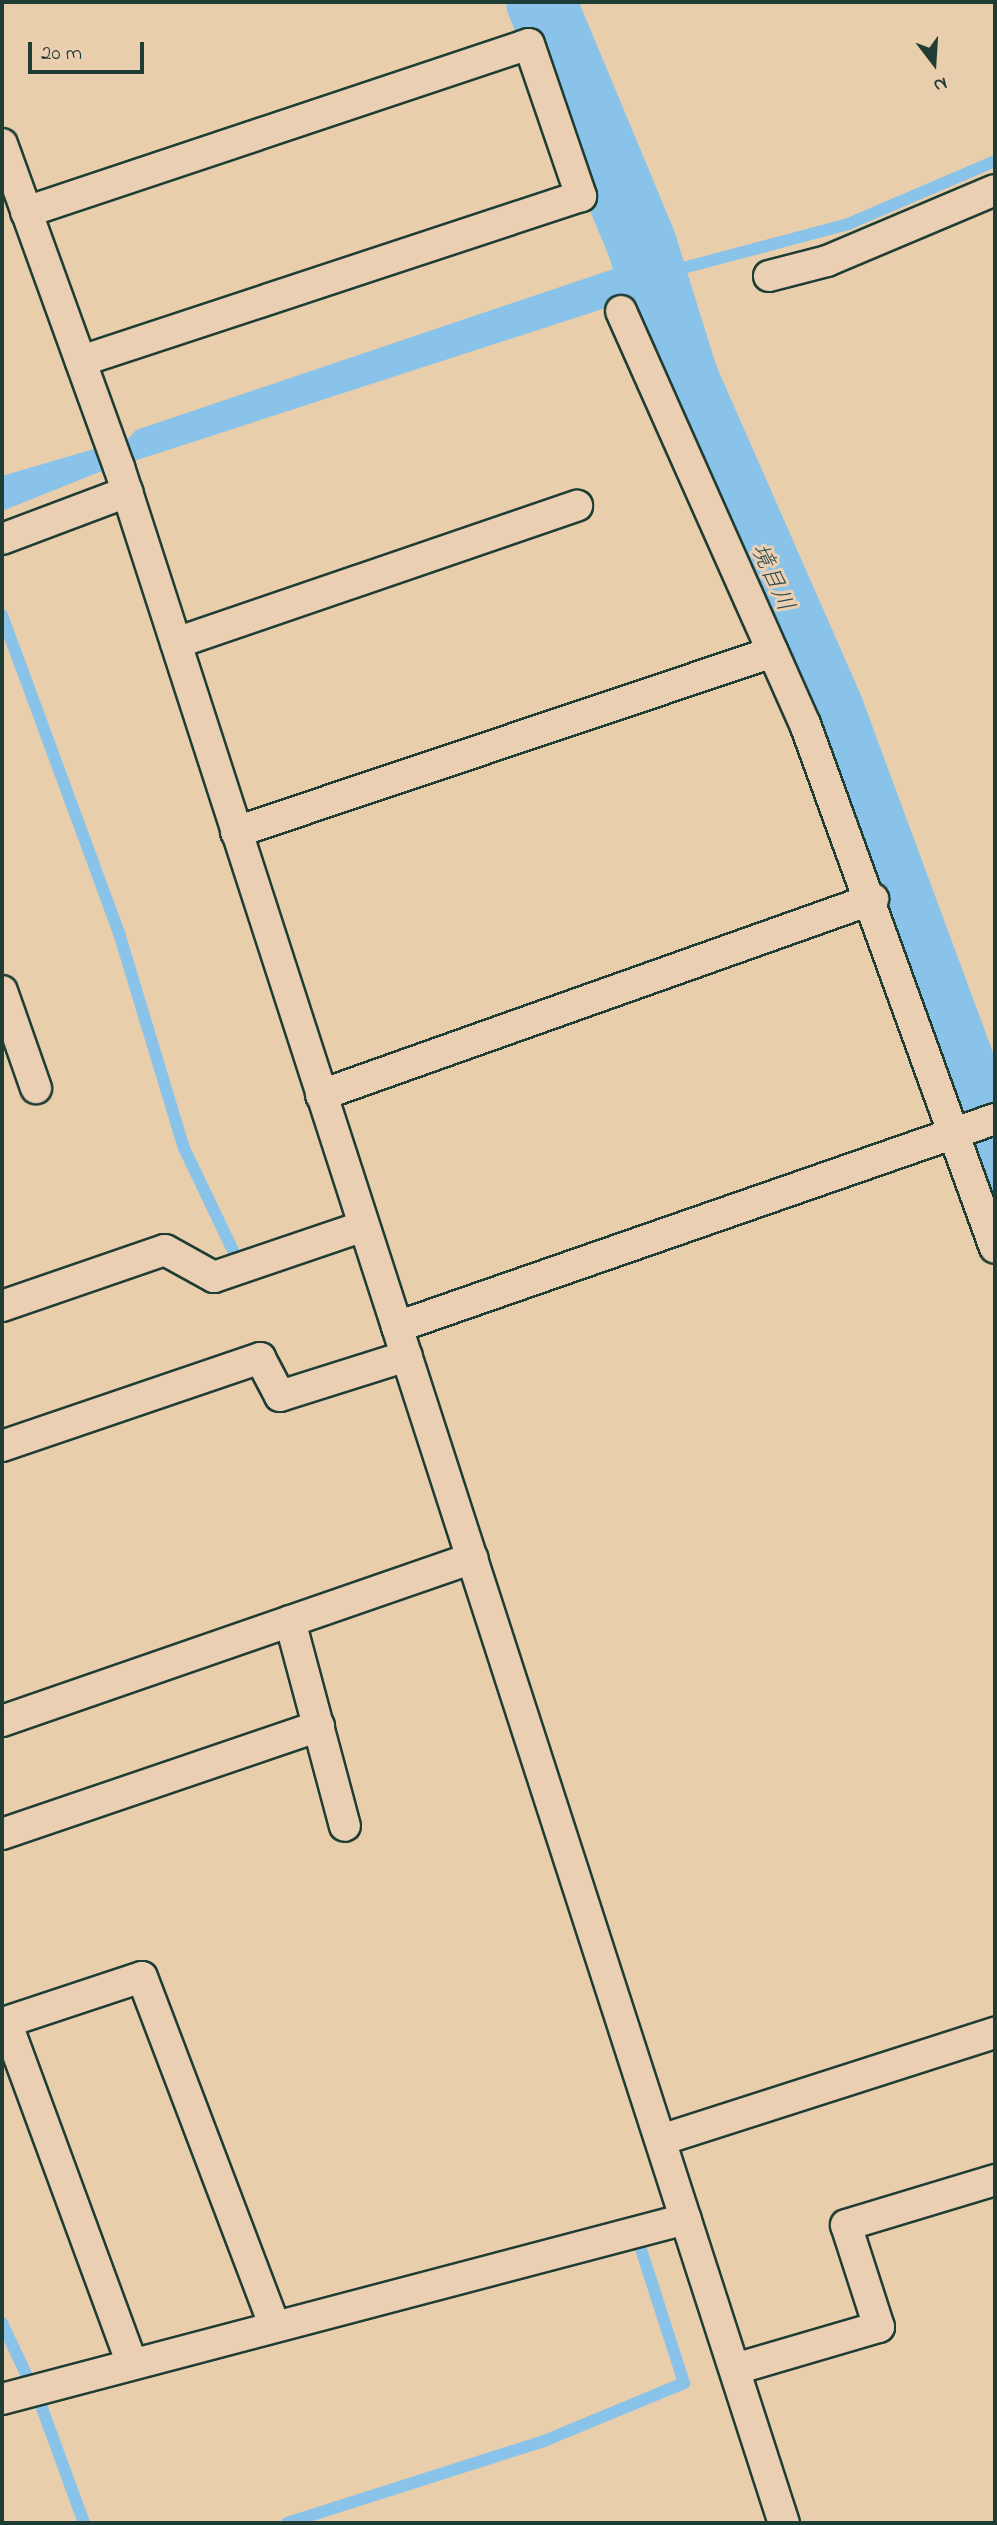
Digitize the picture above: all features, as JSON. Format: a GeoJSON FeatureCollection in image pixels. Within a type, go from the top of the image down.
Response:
{"type":"FeatureCollection","features":[{"type":"Feature","properties":{"kind":"street"},"geometry":{"type":"LineString","coordinates":[[26,212],[529,44],[581,196],[81,361]]}},
{"type":"Feature","properties":{"kind":"street"},"geometry":{"type":"LineString","coordinates":[[2,144],[119,468],[784,2523]]}},
{"type":"Feature","properties":{"kind":"street"},"geometry":{"type":"LineString","coordinates":[[769,276],[827,261],[995,191]]}},
{"type":"Feature","properties":{"kind":"street"},"geometry":{"type":"LineString","coordinates":[[621,312],[773,652],[873,899],[957,1131],[995,1248]]}},
{"type":"Feature","properties":{"kind":"street"},"geometry":{"type":"LineString","coordinates":[[2,540],[119,468]]}},
{"type":"Feature","properties":{"kind":"street"},"geometry":{"type":"LineString","coordinates":[[176,643],[577,506]]}},
{"type":"Feature","properties":{"kind":"street"},"geometry":{"type":"LineString","coordinates":[[236,832],[773,652]]}},
{"type":"Feature","properties":{"kind":"street"},"geometry":{"type":"LineString","coordinates":[[321,1094],[873,899]]}},
{"type":"Feature","properties":{"kind":"street"},"geometry":{"type":"LineString","coordinates":[[2,991],[36,1088]]}},
{"type":"Feature","properties":{"kind":"street"},"geometry":{"type":"LineString","coordinates":[[397,1327],[995,1119]]}},
{"type":"Feature","properties":{"kind":"street"},"geometry":{"type":"LineString","coordinates":[[2,1306],[165,1250],[214,1277],[364,1226]]}},
{"type":"Feature","properties":{"kind":"street"},"geometry":{"type":"LineString","coordinates":[[2,1446],[260,1358],[280,1396],[407,1356]]}},
{"type":"Feature","properties":{"kind":"street"},"geometry":{"type":"LineString","coordinates":[[2,1721],[473,1558]]}},
{"type":"Feature","properties":{"kind":"street"},"geometry":{"type":"LineString","coordinates":[[290,1622],[345,1826]]}},
{"type":"Feature","properties":{"kind":"street"},"geometry":{"type":"LineString","coordinates":[[2,1834],[318,1726]]}},
{"type":"Feature","properties":{"kind":"street"},"geometry":{"type":"LineString","coordinates":[[132,2364],[6,2022],[142,1977],[274,2325]]}},
{"type":"Feature","properties":{"kind":"street"},"geometry":{"type":"LineString","coordinates":[[661,2140],[995,2033]]}},
{"type":"Feature","properties":{"kind":"street"},"geometry":{"type":"LineString","coordinates":[[735,2369],[880,2328],[846,2225],[995,2180]]}},
{"type":"Feature","properties":{"kind":"street"},"geometry":{"type":"LineString","coordinates":[[23,2392],[686,2219]]}},
{"type":"Feature","properties":{"kind":"water"},"geometry":{"type":"Polygon","coordinates":[[[646,258],[658,291],[97,473],[2,511],[2,476],[128,439],[136,430],[646,258]]]}},
{"type":"Feature","properties":{"kind":"waterway","name":"境目川"},"geometry":{"type":"LineString","coordinates":[[541,2],[642,245],[683,377],[829,710],[995,1158]]}},
{"type":"Feature","properties":{"kind":"waterway"},"geometry":{"type":"LineString","coordinates":[[638,280],[848,224],[995,161]]}},
{"type":"Feature","properties":{"kind":"waterway"},"geometry":{"type":"LineString","coordinates":[[2,615],[119,933],[184,1148],[234,1253]]}},
{"type":"Feature","properties":{"kind":"waterway"},"geometry":{"type":"LineString","coordinates":[[287,2523],[544,2441],[684,2383],[641,2249]]}},
{"type":"Feature","properties":{"kind":"waterway"},"geometry":{"type":"LineString","coordinates":[[2,2323],[42,2408],[84,2523]]}}]}
